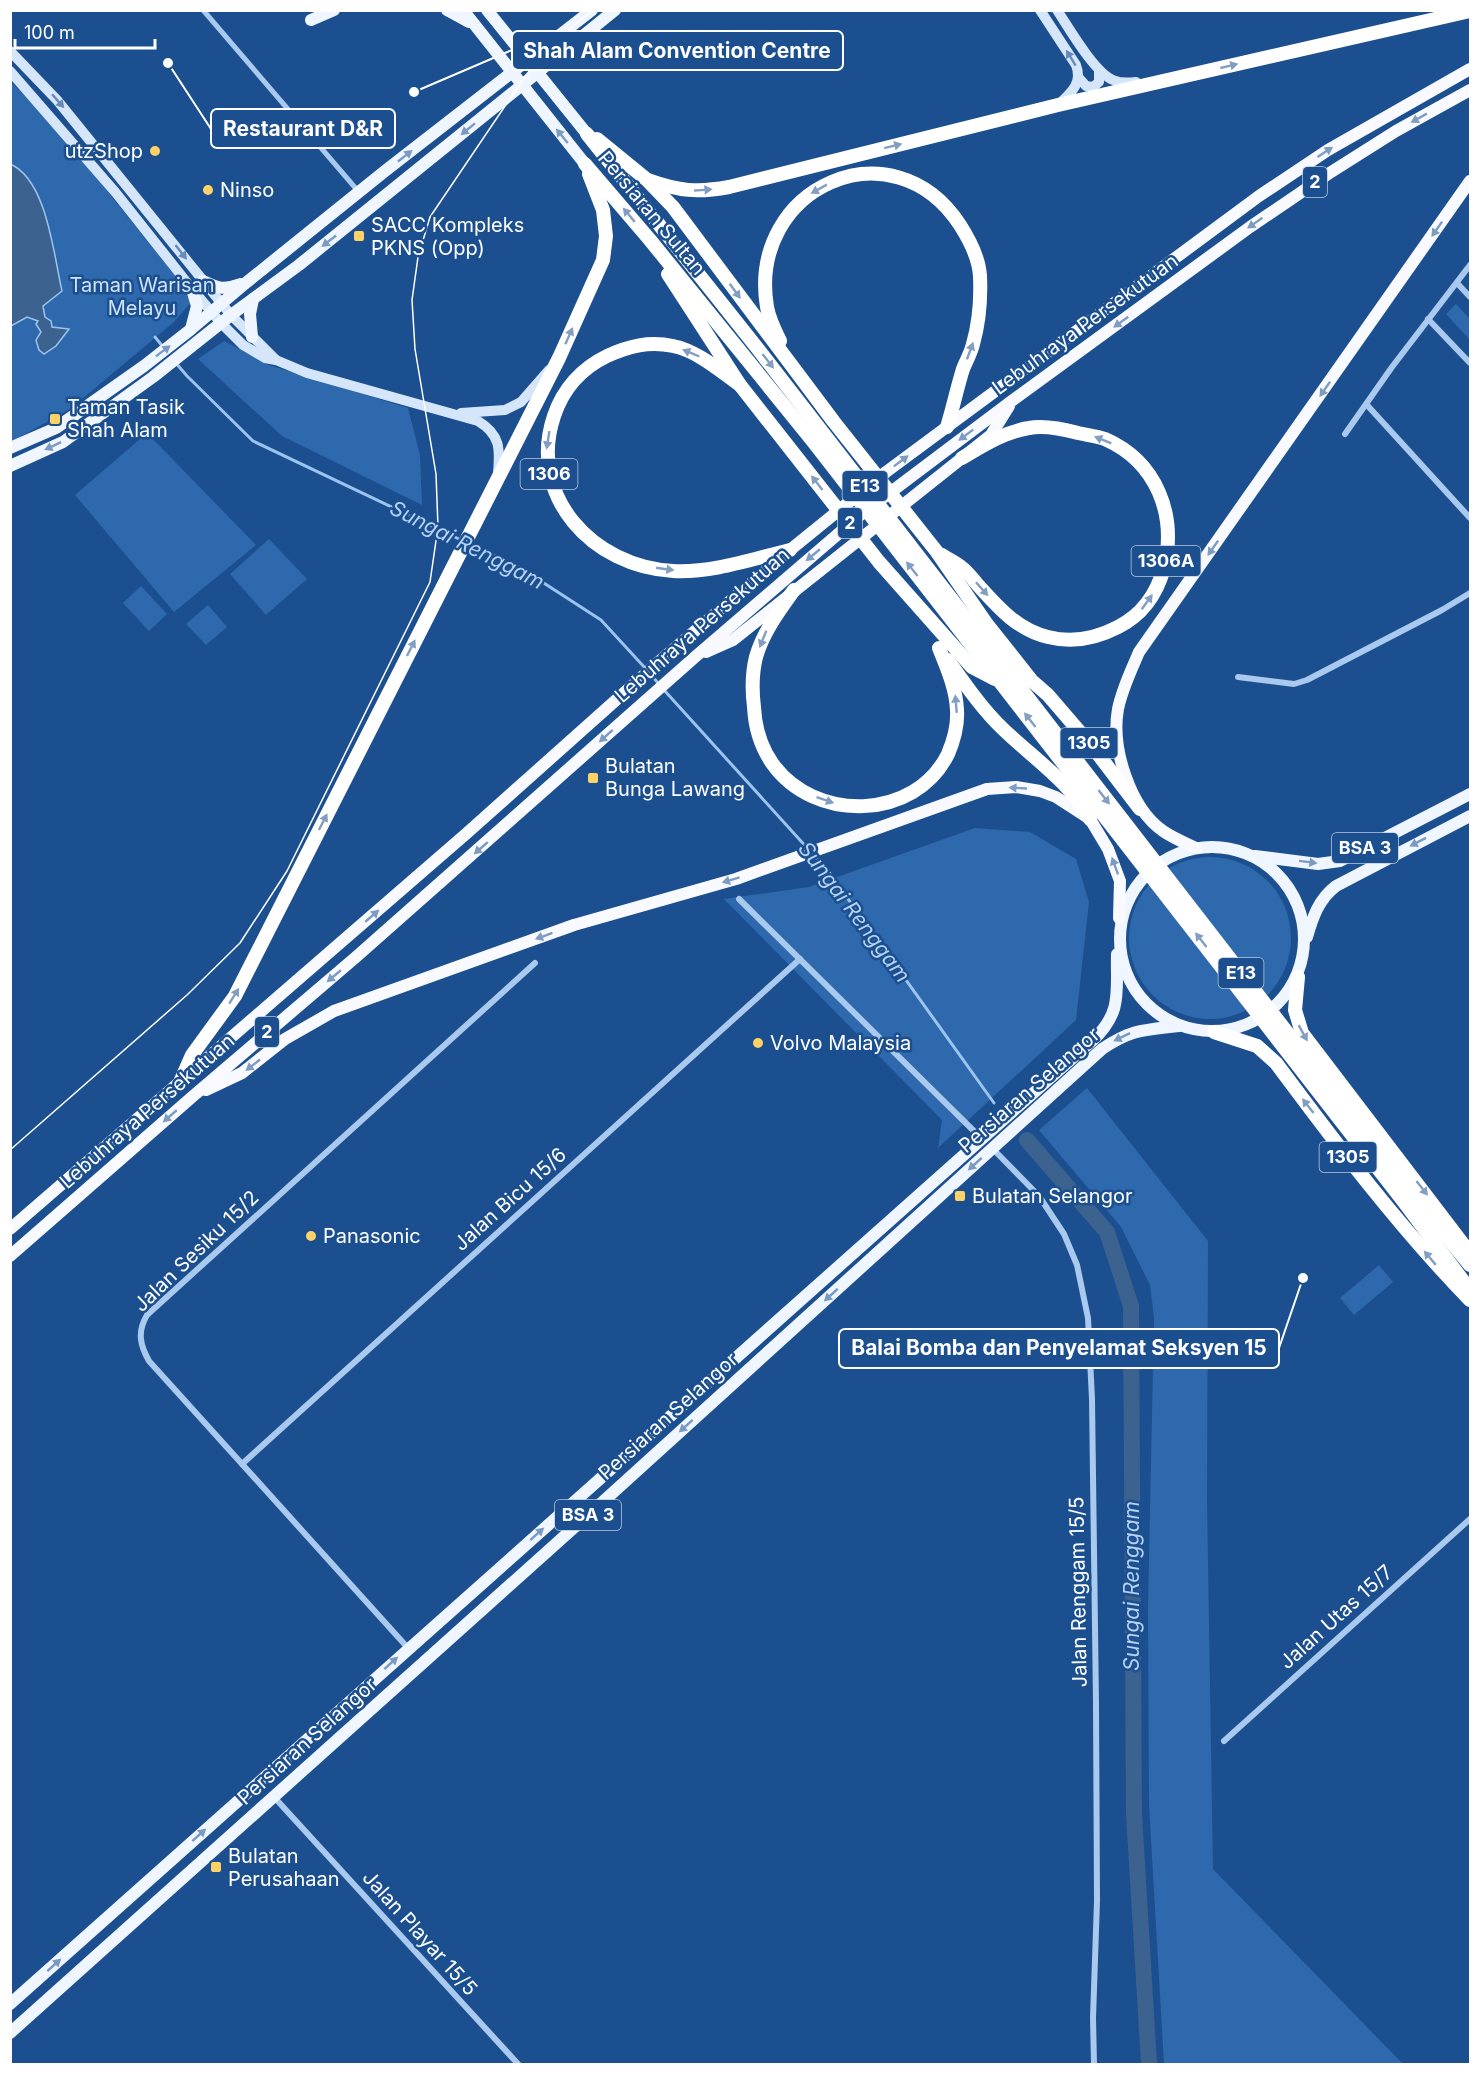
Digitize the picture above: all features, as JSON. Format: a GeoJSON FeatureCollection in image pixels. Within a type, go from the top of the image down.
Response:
{"type":"FeatureCollection","features":[{"type":"Feature","properties":{"kind":"highway"},"geometry":{"type":"LineString","coordinates":[[646,179],[689,191],[708,191],[1058,105],[1470,11]]}},
{"type":"Feature","properties":{"kind":"highway","name":"Lebuhraya Persekutuan"},"geometry":{"type":"LineString","coordinates":[[10,1229],[458,841],[662,658],[886,472],[1259,196],[1328,150],[1470,69]]}},
{"type":"Feature","properties":{"kind":"highway","name":"Lebuhraya Persekutuan"},"geometry":{"type":"LineString","coordinates":[[10,1256],[364,950],[649,697],[859,516],[1250,227],[1396,131],[1470,90]]}},
{"type":"Feature","properties":{"kind":"highway"},"geometry":{"type":"LineString","coordinates":[[587,134],[601,140],[646,179],[691,229],[834,422],[937,552],[986,623],[1032,681],[1048,724]]}},
{"type":"Feature","properties":{"kind":"highway","name":"Persiaran Sultan"},"geometry":{"type":"LineString","coordinates":[[587,134],[817,436]]}},
{"type":"Feature","properties":{"kind":"highway"},"geometry":{"type":"LineString","coordinates":[[181,1080],[192,1055],[235,996],[559,358],[603,260],[606,236],[603,210],[585,164]]}},
{"type":"Feature","properties":{"kind":"highway","name":"Persiaran Sultan"},"geometry":{"type":"LineString","coordinates":[[585,164],[817,436]]}},
{"type":"Feature","properties":{"kind":"highway"},"geometry":{"type":"LineString","coordinates":[[791,365],[767,309],[766,267],[779,229],[799,202],[816,189],[843,177],[875,174],[902,178],[935,195],[954,216],[968,238],[980,274],[979,314],[973,344],[947,427]]}},
{"type":"Feature","properties":{"kind":"highway"},"geometry":{"type":"LineString","coordinates":[[1196,848],[1162,830],[1140,809],[1125,774],[1119,752],[1118,711],[1123,690],[1139,652],[1470,181]]}},
{"type":"Feature","properties":{"kind":"highway"},"geometry":{"type":"LineString","coordinates":[[650,240],[668,275],[740,385],[879,562],[972,667],[1000,682]]}},
{"type":"Feature","properties":{"kind":"highway","name":"1306"},"geometry":{"type":"LineString","coordinates":[[740,385],[700,357],[675,346],[647,343],[622,350],[596,362],[580,375],[559,401],[548,435],[546,450],[555,493],[570,518],[587,537],[608,553],[639,565],[672,571],[706,570],[790,550]]}},
{"type":"Feature","properties":{"kind":"highway"},"geometry":{"type":"LineString","coordinates":[[695,657],[733,640],[991,435],[1013,400]]}},
{"type":"Feature","properties":{"kind":"highway","name":"1306A"},"geometry":{"type":"LineString","coordinates":[[937,552],[962,567],[1001,611],[1024,628],[1048,638],[1074,641],[1104,634],[1130,621],[1146,605],[1161,580],[1168,550],[1167,515],[1154,480],[1132,456],[1104,439],[1060,429],[1031,427],[991,441],[962,458]]}},
{"type":"Feature","properties":{"kind":"highway","name":"E13"},"geometry":{"type":"LineString","coordinates":[[817,436],[902,545],[1048,724],[1064,755]]}},
{"type":"Feature","properties":{"kind":"highway","name":"E13"},"geometry":{"type":"LineString","coordinates":[[902,545],[1000,682],[1064,755],[1408,1199],[1470,1290]]}},
{"type":"Feature","properties":{"kind":"highway"},"geometry":{"type":"LineString","coordinates":[[794,590],[768,628],[756,657],[753,678],[755,721],[762,745],[772,763],[787,780],[825,801],[846,807],[888,803],[925,784],[942,766],[952,744],[957,711],[954,690],[939,648]]}},
{"type":"Feature","properties":{"kind":"highway"},"geometry":{"type":"LineString","coordinates":[[913,602],[939,648],[977,700],[1002,728],[1059,778],[1080,801],[1108,849],[1120,880],[1119,918]]}},
{"type":"Feature","properties":{"kind":"highway","name":"1305"},"geometry":{"type":"LineString","coordinates":[[1032,681],[1048,695],[1091,745],[1140,809]]}},
{"type":"Feature","properties":{"kind":"highway"},"geometry":{"type":"LineString","coordinates":[[192,1097],[242,1073],[285,1039],[334,1011],[574,925],[736,879],[987,789],[1016,787],[1040,791],[1056,797],[1090,819]]}},
{"type":"Feature","properties":{"kind":"highway"},"geometry":{"type":"LineString","coordinates":[[1298,977],[1295,1010],[1302,1033],[1442,1214],[1470,1254]]}},
{"type":"Feature","properties":{"kind":"highway","name":"1305"},"geometry":{"type":"LineString","coordinates":[[1214,1032],[1257,1046],[1276,1064],[1389,1208],[1436,1265],[1470,1300]]}},
{"type":"Feature","properties":{"kind":"highway","name":"E13"},"geometry":{"type":"LineString","coordinates":[[1408,1199],[1470,1265]]}},
{"type":"Feature","properties":{"kind":"main road"},"geometry":{"type":"LineString","coordinates":[[311,20],[323,10]]}},
{"type":"Feature","properties":{"kind":"main road"},"geometry":{"type":"LineString","coordinates":[[311,20],[334,10]]}},
{"type":"Feature","properties":{"kind":"main road"},"geometry":{"type":"LineString","coordinates":[[447,10],[476,25]]}},
{"type":"Feature","properties":{"kind":"main road","name":"Persiaran Sultan"},"geometry":{"type":"LineString","coordinates":[[464,10],[585,164]]}},
{"type":"Feature","properties":{"kind":"main road","name":"Persiaran Sultan"},"geometry":{"type":"LineString","coordinates":[[487,10],[587,134]]}},
{"type":"Feature","properties":{"kind":"main road"},"geometry":{"type":"LineString","coordinates":[[495,10],[504,33]]}},
{"type":"Feature","properties":{"kind":"main road"},"geometry":{"type":"LineString","coordinates":[[10,448],[56,428],[144,366],[359,192],[592,10]]}},
{"type":"Feature","properties":{"kind":"main road"},"geometry":{"type":"LineString","coordinates":[[10,466],[63,442],[192,348],[615,10]]}},
{"type":"Feature","properties":{"kind":"main road"},"geometry":{"type":"LineString","coordinates":[[1040,10],[1076,65],[1079,78],[1086,86],[1093,87],[1099,82],[1099,71]]}},
{"type":"Feature","properties":{"kind":"main road"},"geometry":{"type":"LineString","coordinates":[[1057,10],[1099,71],[1112,80],[1124,83],[1172,79]]}},
{"type":"Feature","properties":{"kind":"main road"},"geometry":{"type":"LineString","coordinates":[[10,51],[57,100],[231,315],[276,360]]}},
{"type":"Feature","properties":{"kind":"main road"},"geometry":{"type":"LineString","coordinates":[[10,71],[116,193],[192,289],[243,345],[265,358],[276,360],[306,373],[478,421],[490,429],[496,438],[497,477]]}},
{"type":"Feature","properties":{"kind":"main road"},"geometry":{"type":"LineString","coordinates":[[1058,105],[1074,90],[1079,78]]}},
{"type":"Feature","properties":{"kind":"main road"},"geometry":{"type":"LineString","coordinates":[[116,193],[128,185]]}},
{"type":"Feature","properties":{"kind":"main road"},"geometry":{"type":"LineString","coordinates":[[203,281],[218,288],[227,289],[247,282]]}},
{"type":"Feature","properties":{"kind":"main road"},"geometry":{"type":"LineString","coordinates":[[187,333],[197,306],[192,289]]}},
{"type":"Feature","properties":{"kind":"main road"},"geometry":{"type":"LineString","coordinates":[[252,337],[250,314],[253,299]]}},
{"type":"Feature","properties":{"kind":"main road"},"geometry":{"type":"LineString","coordinates":[[452,413],[505,410],[521,402],[559,358]]}},
{"type":"Feature","properties":{"kind":"main road","name":"BSA 3"},"geometry":{"type":"LineString","coordinates":[[1250,855],[1318,864],[1340,861],[1470,794]]}},
{"type":"Feature","properties":{"kind":"main road","name":"BSA 3"},"geometry":{"type":"LineString","coordinates":[[1305,944],[1319,905],[1331,890],[1470,816]]}},
{"type":"Feature","properties":{"kind":"main road"},"geometry":{"type":"LineString","coordinates":[[1196,848],[1224,848],[1250,855],[1270,868],[1287,885],[1300,914],[1305,944],[1304,962],[1298,977],[1275,1006],[1242,1028],[1214,1032],[1191,1030],[1179,1026],[1157,1011],[1140,994],[1117,954],[1119,918],[1135,885],[1162,861],[1196,848]]}},
{"type":"Feature","properties":{"kind":"main road","name":"Persiaran Selangor"},"geometry":{"type":"LineString","coordinates":[[10,2004],[1094,1040],[1109,1022],[1116,1005],[1117,954]]}},
{"type":"Feature","properties":{"kind":"main road","name":"Persiaran Selangor"},"geometry":{"type":"LineString","coordinates":[[10,2033],[1102,1049],[1122,1036],[1139,1030],[1179,1026]]}},
{"type":"Feature","properties":{"kind":"street"},"geometry":{"type":"LineString","coordinates":[[203,10],[359,192]]}},
{"type":"Feature","properties":{"kind":"street"},"geometry":{"type":"LineString","coordinates":[[1345,434],[1470,265]]}},
{"type":"Feature","properties":{"kind":"street"},"geometry":{"type":"LineString","coordinates":[[1457,283],[1470,297]]}},
{"type":"Feature","properties":{"kind":"street"},"geometry":{"type":"LineString","coordinates":[[1428,319],[1470,363]]}},
{"type":"Feature","properties":{"kind":"street"},"geometry":{"type":"LineString","coordinates":[[1367,405],[1470,518]]}},
{"type":"Feature","properties":{"kind":"street"},"geometry":{"type":"LineString","coordinates":[[1238,677],[1294,684],[1307,680],[1442,610],[1470,592]]}},
{"type":"Feature","properties":{"kind":"street"},"geometry":{"type":"LineString","coordinates":[[1448,827],[1470,824]]}},
{"type":"Feature","properties":{"kind":"street"},"geometry":{"type":"LineString","coordinates":[[739,899],[982,1139]]}},
{"type":"Feature","properties":{"kind":"street","name":"Jalan Bicu 15/6"},"geometry":{"type":"LineString","coordinates":[[242,1464],[800,959]]}},
{"type":"Feature","properties":{"kind":"street","name":"Jalan Sesiku 15/2"},"geometry":{"type":"LineString","coordinates":[[408,1648],[149,1361],[142,1349],[141,1325],[147,1315],[535,963]]}},
{"type":"Feature","properties":{"kind":"street","name":"Jalan Renggam 15/5"},"geometry":{"type":"LineString","coordinates":[[993,1149],[1039,1196],[1064,1234],[1077,1265],[1088,1318],[1092,1399],[1096,1703],[1094,2064]]}},
{"type":"Feature","properties":{"kind":"street","name":"Jalan Utas 15/7"},"geometry":{"type":"LineString","coordinates":[[1224,1741],[1470,1519]]}},
{"type":"Feature","properties":{"kind":"street","name":"Jalan Playar 15/5"},"geometry":{"type":"LineString","coordinates":[[274,1797],[518,2064]]}},
{"type":"Feature","properties":{"kind":"green space","name":"Taman Warisan Melayu"},"geometry":{"type":"Polygon","coordinates":[[[10,81],[51,121],[180,282],[192,301],[174,322],[70,409],[11,442],[10,81]]]}},
{"type":"Feature","properties":{"kind":"green space"},"geometry":{"type":"Polygon","coordinates":[[[1456,304],[1470,319],[1470,340],[1446,314],[1456,304]]]}},
{"type":"Feature","properties":{"kind":"green space"},"geometry":{"type":"Polygon","coordinates":[[[224,341],[269,365],[408,408],[420,455],[422,505],[282,436],[198,359],[224,341]]]}},
{"type":"Feature","properties":{"kind":"green space"},"geometry":{"type":"Polygon","coordinates":[[[147,433],[256,545],[174,612],[75,495],[147,433]]]}},
{"type":"Feature","properties":{"kind":"green space"},"geometry":{"type":"Polygon","coordinates":[[[269,539],[307,579],[266,615],[230,574],[269,539]]]}},
{"type":"Feature","properties":{"kind":"green space"},"geometry":{"type":"Polygon","coordinates":[[[141,586],[167,614],[149,631],[123,603],[141,586]]]}},
{"type":"Feature","properties":{"kind":"green space"},"geometry":{"type":"Polygon","coordinates":[[[208,605],[227,627],[206,645],[186,624],[208,605]]]}},
{"type":"Feature","properties":{"kind":"green space"},"geometry":{"type":"Polygon","coordinates":[[[975,828],[1030,832],[1076,859],[1089,902],[1076,1020],[938,1148],[942,1120],[724,899],[809,887],[975,828]]]}},
{"type":"Feature","properties":{"kind":"green space"},"geometry":{"type":"Polygon","coordinates":[[[1210,857],[1241,864],[1255,871],[1267,881],[1277,893],[1284,907],[1291,938],[1284,969],[1277,983],[1267,995],[1255,1005],[1241,1012],[1210,1019],[1179,1012],[1165,1005],[1153,995],[1143,983],[1136,969],[1129,938],[1136,907],[1143,893],[1153,881],[1165,871],[1179,864],[1210,857]]]}},
{"type":"Feature","properties":{"kind":"green space"},"geometry":{"type":"Polygon","coordinates":[[[1087,1088],[1208,1241],[1207,1501],[1213,1869],[1403,2064],[1164,2064],[1149,1805],[1148,1607],[1154,1318],[1150,1285],[1121,1227],[1039,1130],[1087,1088]]]}},
{"type":"Feature","properties":{"kind":"green space"},"geometry":{"type":"Polygon","coordinates":[[[1379,1265],[1393,1282],[1354,1315],[1340,1298],[1379,1265]]]}},
{"type":"Feature","properties":{"kind":"shaded area","name":"Taman Tasik Shah Alam"},"geometry":{"type":"Polygon","coordinates":[[[10,164],[23,172],[33,185],[41,202],[52,240],[62,291],[43,306],[45,317],[51,321],[52,327],[69,329],[56,346],[44,354],[39,350],[36,340],[41,332],[36,324],[38,321],[27,317],[11,326],[10,164]]]}},
{"type":"Feature","properties":{"kind":"waterway","name":"Sungai Renggam"},"geometry":{"type":"LineString","coordinates":[[155,337],[164,348]]}},
{"type":"Feature","properties":{"kind":"waterway","name":"Sungai Renggam"},"geometry":{"type":"LineString","coordinates":[[175,362],[253,441],[461,540]]}},
{"type":"Feature","properties":{"kind":"waterway","name":"Sungai Renggam"},"geometry":{"type":"LineString","coordinates":[[470,544],[519,567],[601,620],[646,669]]}},
{"type":"Feature","properties":{"kind":"waterway","name":"Sungai Renggam"},"geometry":{"type":"LineString","coordinates":[[650,674],[660,685]]}},
{"type":"Feature","properties":{"kind":"waterway","name":"Sungai Renggam"},"geometry":{"type":"LineString","coordinates":[[664,690],[809,850]]}},
{"type":"Feature","properties":{"kind":"waterway","name":"Sungai Renggam"},"geometry":{"type":"LineString","coordinates":[[813,855],[828,871],[994,1103]]}},
{"type":"Feature","properties":{"kind":"waterway","name":"Sungai Renggam"},"geometry":{"type":"LineString","coordinates":[[1027,1140],[1107,1232],[1131,1306],[1134,1814],[1149,2064]]}},
{"type":"Feature","properties":{"kind":"tram line"},"geometry":{"type":"LineString","coordinates":[[10,1150],[187,995],[240,943],[287,871],[430,582],[438,527],[436,474],[415,349],[412,300],[418,257],[430,217],[526,75],[556,40],[593,10]]}},
{"type":"Feature","properties":{"kind":"place","name":"Restaurant D&R"},"geometry":{"type":"Point","coordinates":[168,63]}},
{"type":"Feature","properties":{"kind":"place","name":"Shah Alam Convention Centre"},"geometry":{"type":"Point","coordinates":[414,92]}},
{"type":"Feature","properties":{"kind":"place","name":"utzShop"},"geometry":{"type":"Point","coordinates":[155,151]}},
{"type":"Feature","properties":{"kind":"place","name":"Ninso"},"geometry":{"type":"Point","coordinates":[208,190]}},
{"type":"Feature","properties":{"kind":"place","name":"SACC Kompleks PKNS (Opp)"},"geometry":{"type":"Point","coordinates":[359,236]}},
{"type":"Feature","properties":{"kind":"place","name":"Taman Tasik Shah Alam"},"geometry":{"type":"Point","coordinates":[55,419]}},
{"type":"Feature","properties":{"kind":"place","name":"Bulatan Bunga Lawang"},"geometry":{"type":"Point","coordinates":[593,778]}},
{"type":"Feature","properties":{"kind":"place","name":"Volvo Malaysia"},"geometry":{"type":"Point","coordinates":[758,1043]}},
{"type":"Feature","properties":{"kind":"place","name":"Bulatan Selangor"},"geometry":{"type":"Point","coordinates":[960,1196]}},
{"type":"Feature","properties":{"kind":"place","name":"Panasonic"},"geometry":{"type":"Point","coordinates":[311,1236]}},
{"type":"Feature","properties":{"kind":"place","name":"Balai Bomba dan Penyelamat Seksyen 15"},"geometry":{"type":"Point","coordinates":[1303,1278]}},
{"type":"Feature","properties":{"kind":"place","name":"Bulatan Perusahaan"},"geometry":{"type":"Point","coordinates":[216,1867]}}]}
